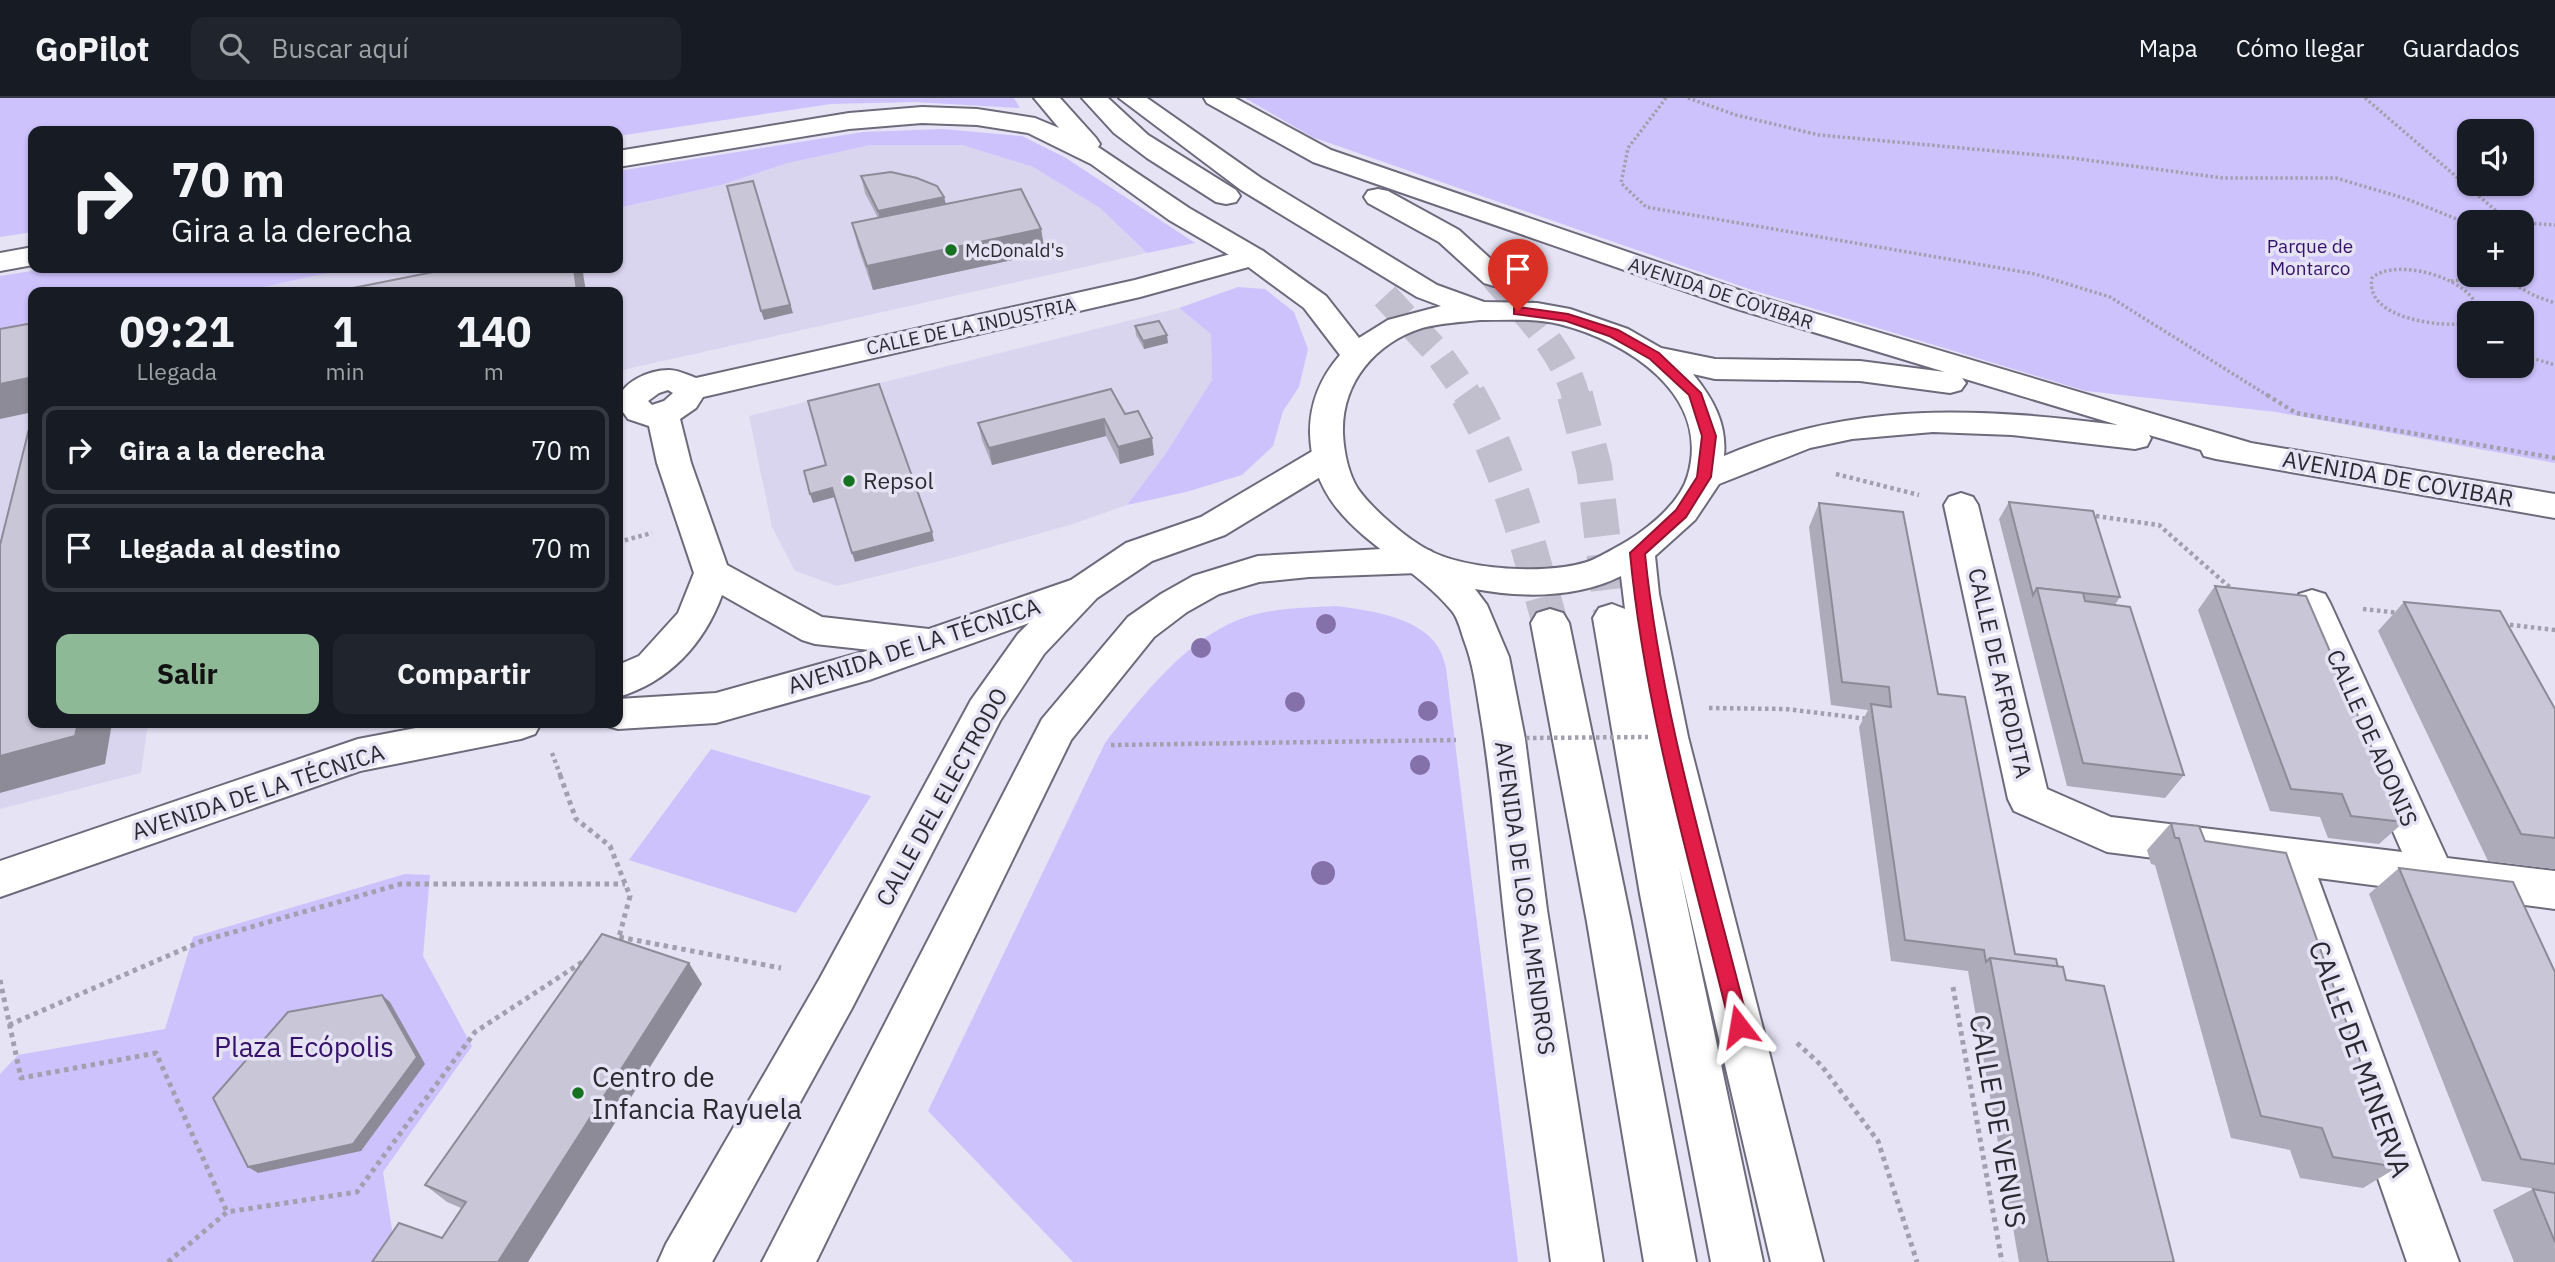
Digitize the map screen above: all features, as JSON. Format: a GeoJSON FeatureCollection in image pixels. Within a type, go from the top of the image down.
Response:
{"type":"FeatureCollection","features":[{"type":"Feature","properties":{"kind":"main road"},"geometry":{"type":"LineString","coordinates":[[1046,98],[1100,158]]}},
{"type":"Feature","properties":{"kind":"main road"},"geometry":{"type":"LineString","coordinates":[[1094,98],[1107,113],[1165,159],[1385,296]]}},
{"type":"Feature","properties":{"kind":"main road"},"geometry":{"type":"LineString","coordinates":[[1131,98],[1251,184],[1427,291],[1480,311]]}},
{"type":"Feature","properties":{"kind":"main road"},"geometry":{"type":"LineString","coordinates":[[1171,98],[1268,151],[1376,196],[1418,217],[1449,236],[1494,277]]}},
{"type":"Feature","properties":{"kind":"main road","name":"AVENIDA DE COVIBAR"},"geometry":{"type":"LineString","coordinates":[[1216,98],[1322,156],[1441,199],[1745,302],[2240,451]]}},
{"type":"Feature","properties":{"kind":"main road"},"geometry":{"type":"LineString","coordinates":[[623,158],[849,121],[922,115],[977,117],[1035,126],[1100,158],[1179,214],[1253,257],[1315,302],[1356,355]]}},
{"type":"Feature","properties":{"kind":"main road"},"geometry":{"type":"LineString","coordinates":[[0,262],[28,257]]}},
{"type":"Feature","properties":{"kind":"main road","name":"CALLE DE LA INDUSTRIA"},"geometry":{"type":"LineString","coordinates":[[712,573],[674,463],[663,414],[641,413],[634,408],[634,396],[645,387],[660,381],[679,382],[689,390],[1016,314],[1140,289],[1253,257]]}},
{"type":"Feature","properties":{"kind":"main road"},"geometry":{"type":"LineString","coordinates":[[1480,311],[1518,311],[1568,317],[1614,333],[1654,356],[1695,393],[1709,436],[1704,477],[1681,514],[1637,553],[1592,574],[1535,581],[1478,579],[1418,560],[1370,525],[1342,491],[1328,457],[1327,421],[1334,388],[1356,355],[1389,331],[1432,317],[1480,311]]}},
{"type":"Feature","properties":{"kind":"main road"},"geometry":{"type":"LineString","coordinates":[[1654,356],[1715,369],[1860,371],[2070,399]]}},
{"type":"Feature","properties":{"kind":"main road","name":"AVENIDA DE COVIBAR"},"geometry":{"type":"LineString","coordinates":[[1704,477],[1808,437],[1906,421],[2001,421],[2240,451],[2555,506]]}},
{"type":"Feature","properties":{"kind":"main road","name":"CALLE DEL ELECTRODO"},"geometry":{"type":"LineString","coordinates":[[684,1262],[836,993],[985,711],[1031,644],[1084,589],[1139,552],[1213,526],[1328,457]]}},
{"type":"Feature","properties":{"kind":"main road","name":"CALLE DE AFRODITA"},"geometry":{"type":"LineString","coordinates":[[1961,505],[2029,799],[2107,834],[2288,856]]}},
{"type":"Feature","properties":{"kind":"main road"},"geometry":{"type":"LineString","coordinates":[[1637,553],[1641,594],[1668,737],[1797,1262]]}},
{"type":"Feature","properties":{"kind":"main road"},"geometry":{"type":"LineString","coordinates":[[788,1262],[1056,730],[1141,627],[1206,584],[1258,569],[1418,560]]}},
{"type":"Feature","properties":{"kind":"main road","name":"AVENIDA DE LOS ALMENDROS"},"geometry":{"type":"LineString","coordinates":[[1418,560],[1469,605],[1490,656],[1577,1262]]}},
{"type":"Feature","properties":{"kind":"main road"},"geometry":{"type":"LineString","coordinates":[[623,680],[652,666],[694,620],[712,573],[815,630],[934,642]]}},
{"type":"Feature","properties":{"kind":"main road","name":"AVENIDA DE LA TÉCNICA"},"geometry":{"type":"LineString","coordinates":[[623,714],[716,708],[855,670],[1084,589]]}},
{"type":"Feature","properties":{"kind":"main road","name":"CALLE DE ADONIS"},"geometry":{"type":"LineString","coordinates":[[2312,603],[2432,873]]}},
{"type":"Feature","properties":{"kind":"main road"},"geometry":{"type":"LineString","coordinates":[[1612,618],[1665,908],[1737,1262]]}},
{"type":"Feature","properties":{"kind":"main road"},"geometry":{"type":"LineString","coordinates":[[1550,623],[1609,922],[1670,1262]]}},
{"type":"Feature","properties":{"kind":"main road","name":"AVENIDA DE LA TÉCNICA"},"geometry":{"type":"LineString","coordinates":[[0,879],[358,755],[535,734]]}},
{"type":"Feature","properties":{"kind":"main road"},"geometry":{"type":"LineString","coordinates":[[2288,856],[2555,890]]}},
{"type":"Feature","properties":{"kind":"main road","name":"CALLE DE MINERVA"},"geometry":{"type":"LineString","coordinates":[[2288,856],[2433,1262]]}},
{"type":"Feature","properties":{"kind":"main road"},"geometry":{"type":"LineString","coordinates":[[2483,880],[2505,928]]}},
{"type":"Feature","properties":{"kind":"path"},"geometry":{"type":"LineString","coordinates":[[1666,98],[1628,148],[1622,183],[1646,207],[2035,274],[2110,297],[2296,412],[2555,458]]}},
{"type":"Feature","properties":{"kind":"path"},"geometry":{"type":"LineString","coordinates":[[1688,98],[1819,135],[2059,156],[2223,178],[2336,178],[2407,198],[2457,219]]}},
{"type":"Feature","properties":{"kind":"path"},"geometry":{"type":"LineString","coordinates":[[2365,98],[2495,210]]}},
{"type":"Feature","properties":{"kind":"path"},"geometry":{"type":"LineString","coordinates":[[2534,224],[2555,225]]}},
{"type":"Feature","properties":{"kind":"path"},"geometry":{"type":"LineString","coordinates":[[2457,326],[2431,324],[2402,316],[2381,302],[2370,288],[2370,279],[2376,273],[2387,270],[2418,271],[2450,282],[2475,301]]}},
{"type":"Feature","properties":{"kind":"path"},"geometry":{"type":"LineString","coordinates":[[2450,282],[2457,281]]}},
{"type":"Feature","properties":{"kind":"path"},"geometry":{"type":"LineString","coordinates":[[2518,287],[2555,303]]}},
{"type":"Feature","properties":{"kind":"path"},"geometry":{"type":"LineString","coordinates":[[2534,359],[2555,365]]}},
{"type":"Feature","properties":{"kind":"path"},"geometry":{"type":"LineString","coordinates":[[1823,471],[1961,505]]}},
{"type":"Feature","properties":{"kind":"path"},"geometry":{"type":"LineString","coordinates":[[2081,514],[2159,525],[2236,592],[2407,614]]}},
{"type":"Feature","properties":{"kind":"path"},"geometry":{"type":"LineString","coordinates":[[623,541],[653,533]]}},
{"type":"Feature","properties":{"kind":"path"},"geometry":{"type":"LineString","coordinates":[[2501,624],[2555,630]]}},
{"type":"Feature","properties":{"kind":"path"},"geometry":{"type":"LineString","coordinates":[[1704,708],[1786,709],[1880,721]]}},
{"type":"Feature","properties":{"kind":"path"},"geometry":{"type":"LineString","coordinates":[[535,734],[576,819],[610,846],[630,896],[620,937]]}},
{"type":"Feature","properties":{"kind":"path"},"geometry":{"type":"LineString","coordinates":[[1526,738],[1648,737]]}},
{"type":"Feature","properties":{"kind":"path"},"geometry":{"type":"LineString","coordinates":[[1111,745],[1465,740]]}},
{"type":"Feature","properties":{"kind":"path"},"geometry":{"type":"LineString","coordinates":[[9,1025],[202,941],[401,884],[625,884]]}},
{"type":"Feature","properties":{"kind":"path"},"geometry":{"type":"LineString","coordinates":[[608,944],[620,937],[781,968]]}},
{"type":"Feature","properties":{"kind":"path"},"geometry":{"type":"LineString","coordinates":[[168,1262],[228,1212],[357,1192],[475,1032],[597,952]]}},
{"type":"Feature","properties":{"kind":"path"},"geometry":{"type":"LineString","coordinates":[[0,980],[21,1078],[156,1053],[228,1212]]}},
{"type":"Feature","properties":{"kind":"path","name":"CALLE DE VENUS"},"geometry":{"type":"LineString","coordinates":[[1953,987],[2003,1262]]}},
{"type":"Feature","properties":{"kind":"path"},"geometry":{"type":"LineString","coordinates":[[1795,1041],[1821,1065],[1878,1141],[1917,1262]]}},
{"type":"Feature","properties":{"kind":"shaded area"},"geometry":{"type":"Polygon","coordinates":[[[871,145],[962,145],[1033,167],[1100,208],[1147,253],[623,370],[623,287],[264,287],[327,273],[623,273],[623,207],[721,185],[788,163],[871,145]]]}},
{"type":"Feature","properties":{"kind":"shaded area"},"geometry":{"type":"Polygon","coordinates":[[[1179,308],[1211,334],[1212,380],[1166,453],[1127,505],[1070,525],[837,586],[795,571],[772,527],[749,416],[1179,308]]]}},
{"type":"Feature","properties":{"kind":"shaded area"},"geometry":{"type":"Polygon","coordinates":[[[28,335],[28,728],[147,728],[141,773],[0,809],[0,341],[28,335]]]}},
{"type":"Feature","properties":{"kind":"green space"},"geometry":{"type":"Polygon","coordinates":[[[0,98],[1014,98],[1020,108],[915,102],[831,104],[623,135],[623,126],[28,126],[28,233],[0,237],[0,98]]]}},
{"type":"Feature","properties":{"kind":"green space","name":"Parque de Montarco"},"geometry":{"type":"Polygon","coordinates":[[[1245,98],[2555,98],[2555,463],[2276,412],[2086,391],[1752,290],[1312,137],[1245,98]]]}},
{"type":"Feature","properties":{"kind":"green space"},"geometry":{"type":"Polygon","coordinates":[[[943,129],[1022,136],[1066,158],[1195,243],[1147,253],[1100,208],[1033,167],[962,145],[871,145],[788,163],[721,185],[623,207],[623,170],[863,132],[943,129]]]}},
{"type":"Feature","properties":{"kind":"green space"},"geometry":{"type":"Polygon","coordinates":[[[28,272],[327,273],[264,287],[28,287],[28,335],[0,341],[0,276],[28,272]]]}},
{"type":"Feature","properties":{"kind":"green space"},"geometry":{"type":"Polygon","coordinates":[[[1238,287],[1265,289],[1294,312],[1308,349],[1299,387],[1283,411],[1273,446],[1242,475],[1186,492],[1127,505],[1166,453],[1212,380],[1211,334],[1179,308],[1238,287]]]}},
{"type":"Feature","properties":{"kind":"green space"},"geometry":{"type":"Polygon","coordinates":[[[1336,606],[1392,617],[1419,628],[1438,647],[1446,668],[1518,1262],[1073,1262],[928,1111],[1105,743],[1130,711],[1159,678],[1191,648],[1225,626],[1265,612],[1336,606]]]}},
{"type":"Feature","properties":{"kind":"green space"},"geometry":{"type":"Polygon","coordinates":[[[711,749],[871,796],[796,913],[629,860],[711,749]]]}},
{"type":"Feature","properties":{"kind":"green space","name":"Plaza Ecópolis"},"geometry":{"type":"Polygon","coordinates":[[[405,874],[430,875],[423,956],[472,1046],[383,1172],[393,1236],[373,1262],[0,1262],[0,1074],[18,1055],[165,1029],[193,937],[405,874]]]}},
{"type":"Feature","properties":{"kind":"building"},"geometry":{"type":"Polygon","coordinates":[[[891,172],[937,186],[944,197],[878,211],[861,176],[891,172]]]}},
{"type":"Feature","properties":{"kind":"building"},"geometry":{"type":"Polygon","coordinates":[[[753,181],[790,305],[761,311],[727,186],[753,181]]]}},
{"type":"Feature","properties":{"kind":"building"},"geometry":{"type":"Polygon","coordinates":[[[1021,189],[1041,229],[867,266],[852,223],[1021,189]]]}},
{"type":"Feature","properties":{"kind":"building"},"geometry":{"type":"Polygon","coordinates":[[[428,273],[575,273],[576,287],[358,287],[428,273]]]}},
{"type":"Feature","properties":{"kind":"building"},"geometry":{"type":"Polygon","coordinates":[[[1159,321],[1167,335],[1143,341],[1135,326],[1159,321]]]}},
{"type":"Feature","properties":{"kind":"building"},"geometry":{"type":"Polygon","coordinates":[[[28,324],[28,378],[0,384],[0,329],[28,324]]]}},
{"type":"Feature","properties":{"kind":"building"},"geometry":{"type":"Polygon","coordinates":[[[879,384],[932,532],[852,553],[832,488],[810,494],[804,471],[826,465],[808,401],[879,384]]]}},
{"type":"Feature","properties":{"kind":"building"},"geometry":{"type":"Polygon","coordinates":[[[1111,389],[1125,414],[1138,411],[1152,438],[1118,447],[1104,419],[989,448],[978,423],[1111,389]]]}},
{"type":"Feature","properties":{"kind":"building"},"geometry":{"type":"Polygon","coordinates":[[[28,433],[28,728],[77,728],[75,736],[0,756],[0,545],[28,433]]]}},
{"type":"Feature","properties":{"kind":"building"},"geometry":{"type":"Polygon","coordinates":[[[2009,502],[2093,511],[2120,597],[2037,588],[2033,595],[2009,502]]]}},
{"type":"Feature","properties":{"kind":"building"},"geometry":{"type":"Polygon","coordinates":[[[1819,503],[1903,512],[1938,694],[1965,697],[2015,954],[2056,959],[2058,967],[1990,958],[1986,962],[1984,950],[1905,940],[1871,704],[1891,707],[1889,687],[1842,682],[1819,503]]]}},
{"type":"Feature","properties":{"kind":"building"},"geometry":{"type":"Polygon","coordinates":[[[2215,586],[2306,596],[2404,822],[2351,816],[2342,794],[2291,789],[2215,586]]]}},
{"type":"Feature","properties":{"kind":"building"},"geometry":{"type":"Polygon","coordinates":[[[2037,588],[2083,593],[2085,601],[2130,607],[2184,775],[2083,763],[2037,588]]]}},
{"type":"Feature","properties":{"kind":"building"},"geometry":{"type":"Polygon","coordinates":[[[2404,602],[2500,611],[2555,709],[2555,838],[2521,834],[2404,602]]]}},
{"type":"Feature","properties":{"kind":"building"},"geometry":{"type":"Polygon","coordinates":[[[2171,823],[2199,826],[2205,841],[2286,853],[2398,1167],[2333,1157],[2322,1128],[2261,1116],[2179,838],[2175,838],[2171,823]]]}},
{"type":"Feature","properties":{"kind":"building"},"geometry":{"type":"Polygon","coordinates":[[[2399,868],[2513,882],[2555,972],[2555,1164],[2521,1159],[2399,868]]]}},
{"type":"Feature","properties":{"kind":"building","name":"Centro de Infancia Rayuela"},"geometry":{"type":"Polygon","coordinates":[[[602,934],[689,963],[498,1262],[372,1262],[399,1223],[442,1238],[466,1202],[425,1185],[602,934]]]}},
{"type":"Feature","properties":{"kind":"building"},"geometry":{"type":"Polygon","coordinates":[[[1990,958],[2063,967],[2066,980],[2104,986],[2174,1262],[2048,1262],[1990,958]]]}},
{"type":"Feature","properties":{"kind":"building"},"geometry":{"type":"Polygon","coordinates":[[[382,995],[417,1057],[353,1144],[248,1167],[213,1098],[288,1012],[382,995]]]}},
{"type":"Feature","properties":{"kind":"building"},"geometry":{"type":"Polygon","coordinates":[[[2533,1189],[2555,1193],[2555,1242],[2533,1189]]]}},
{"type":"Feature","properties":{"kind":"tunnel"},"geometry":{"type":"LineString","coordinates":[[1494,277],[1553,348],[1576,397]]}},
{"type":"Feature","properties":{"kind":"tunnel"},"geometry":{"type":"LineString","coordinates":[[1385,296],[1437,352],[1469,397]]}},
{"type":"Feature","properties":{"kind":"tunnel"},"geometry":{"type":"LineString","coordinates":[[1468,395],[1506,478],[1550,623]]}},
{"type":"Feature","properties":{"kind":"tunnel"},"geometry":{"type":"LineString","coordinates":[[1575,395],[1594,468],[1612,618]]}},
{"type":"Feature","properties":{"kind":"place","name":"McDonald's"},"geometry":{"type":"Point","coordinates":[951,250]}},
{"type":"Feature","properties":{"kind":"place","name":"Repsol"},"geometry":{"type":"Point","coordinates":[849,481]}},
{"type":"Feature","properties":{"kind":"place","name":"Centro de Infancia Rayuela"},"geometry":{"type":"Point","coordinates":[578,1093]}},
{"type":"Feature","properties":{"kind":"route"},"geometry":{"type":"LineString","coordinates":[[1518,311],[1568,317],[1614,333],[1654,356],[1695,393],[1709,436],[1704,477],[1681,514],[1637,553],[1641,594],[1668,737],[1739,1026]]}}]}
